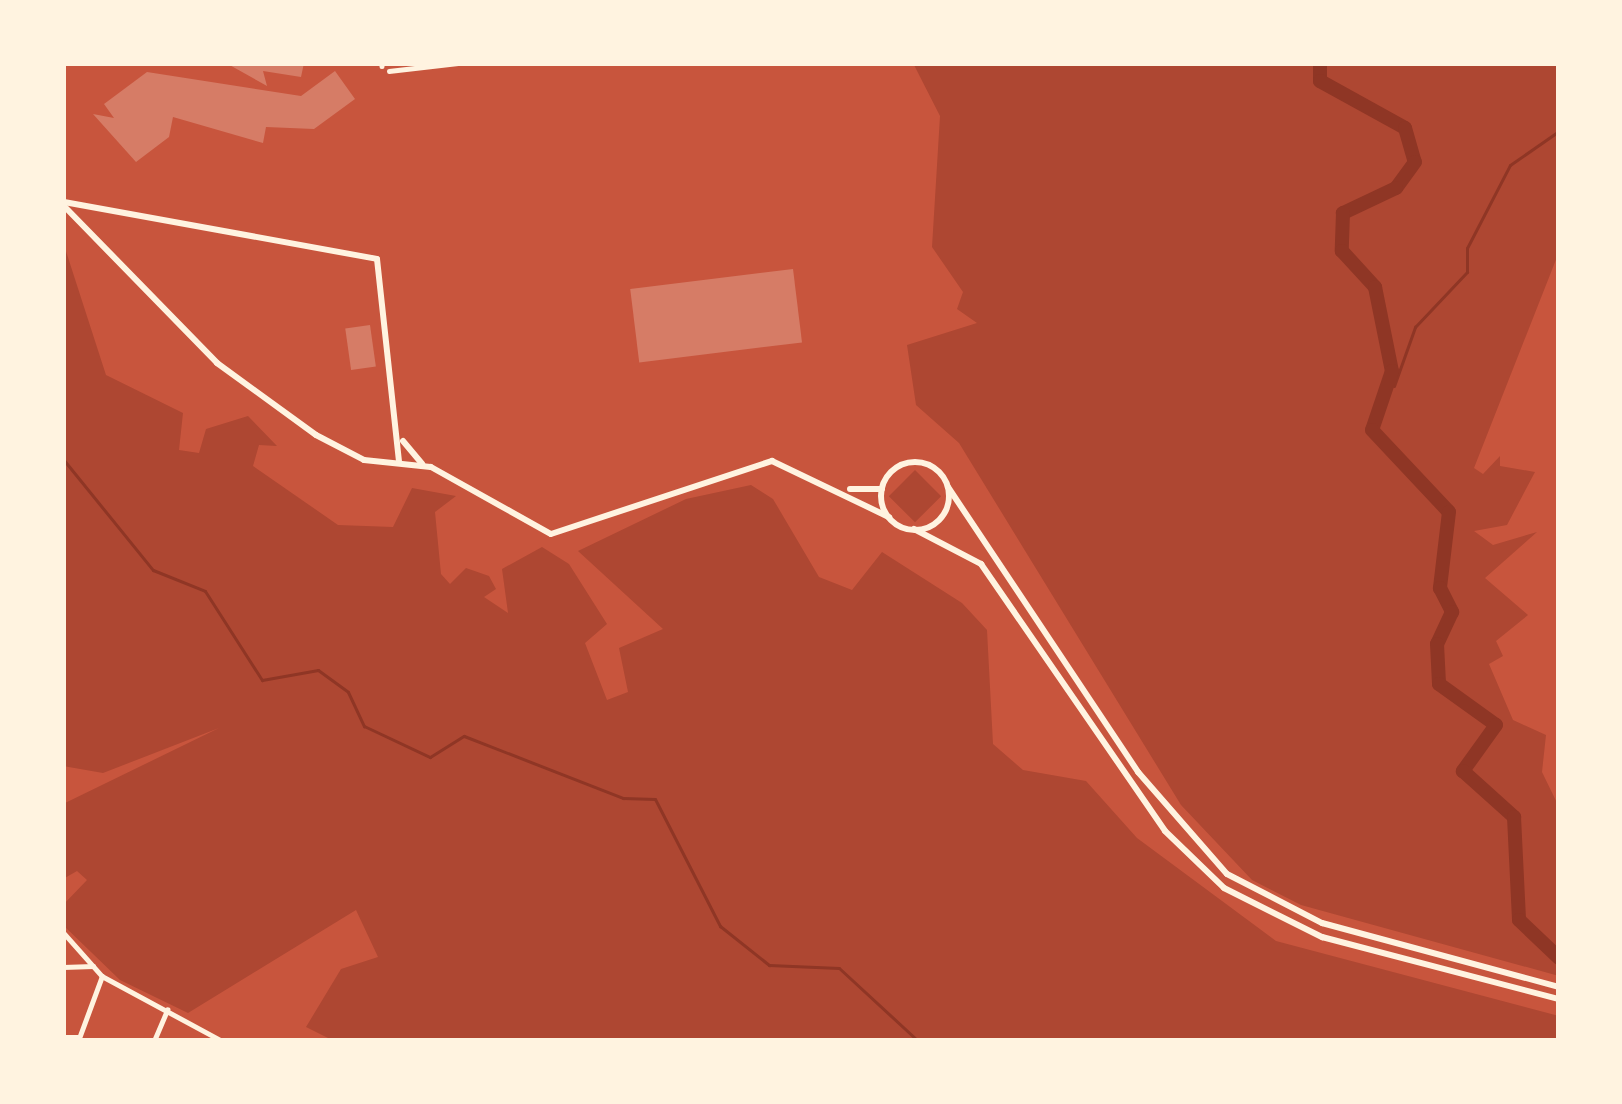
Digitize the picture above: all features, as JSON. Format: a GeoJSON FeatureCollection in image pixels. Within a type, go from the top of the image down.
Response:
{"type":"FeatureCollection","features":[{"type":"Feature","properties":{"kind":"main road"},"geometry":{"type":"LineString","coordinates":[[63,204],[372,256],[403,441],[399,463]]}},
{"type":"Feature","properties":{"kind":"main road"},"geometry":{"type":"LineString","coordinates":[[63,204],[217,363],[351,456],[422,464]]}},
{"type":"Feature","properties":{"kind":"main road"},"geometry":{"type":"LineString","coordinates":[[82,219],[87,207]]}},
{"type":"Feature","properties":{"kind":"main road"},"geometry":{"type":"LineString","coordinates":[[403,441],[422,464],[560,537],[745,464],[796,464],[981,564],[1151,813],[1224,888],[1334,941],[1559,999]]}},
{"type":"Feature","properties":{"kind":"main road"},"geometry":{"type":"LineString","coordinates":[[842,488],[882,489],[912,462],[948,488],[1138,772],[1224,871],[1322,923],[1559,987]]}},
{"type":"Feature","properties":{"kind":"main road"},"geometry":{"type":"LineString","coordinates":[[914,529],[941,517],[948,488]]}},
{"type":"Feature","properties":{"kind":"main road"},"geometry":{"type":"LineString","coordinates":[[882,489],[889,517]]}},
{"type":"Feature","properties":{"kind":"street"},"geometry":{"type":"LineString","coordinates":[[384,67],[458,63]]}},
{"type":"Feature","properties":{"kind":"street"},"geometry":{"type":"LineString","coordinates":[[1559,482],[1559,542]]}},
{"type":"Feature","properties":{"kind":"street"},"geometry":{"type":"LineString","coordinates":[[63,932],[102,976],[222,1041]]}},
{"type":"Feature","properties":{"kind":"street"},"geometry":{"type":"LineString","coordinates":[[63,967],[93,965]]}},
{"type":"Feature","properties":{"kind":"street"},"geometry":{"type":"LineString","coordinates":[[63,1037],[79,1039],[102,976]]}},
{"type":"Feature","properties":{"kind":"street"},"geometry":{"type":"LineString","coordinates":[[154,1041],[167,1010]]}},
{"type":"Feature","properties":{"kind":"shaded area"},"geometry":{"type":"Polygon","coordinates":[[[913,63],[1559,63],[1559,252],[1474,468],[1483,474],[1500,456],[1500,466],[1535,472],[1507,525],[1474,531],[1493,545],[1537,532],[1485,578],[1528,615],[1496,641],[1503,656],[1489,664],[1513,720],[1546,735],[1542,772],[1559,807],[1559,976],[1301,905],[1252,880],[1181,805],[959,443],[916,405],[907,345],[977,323],[957,309],[963,292],[932,247],[940,116],[913,63]]]}},
{"type":"Feature","properties":{"kind":"shaded area"},"geometry":{"type":"Polygon","coordinates":[[[63,242],[106,375],[183,413],[179,450],[199,453],[206,429],[248,416],[277,446],[259,445],[253,466],[338,525],[393,527],[412,488],[456,496],[435,512],[441,574],[450,584],[466,568],[489,576],[496,589],[484,597],[508,613],[502,569],[542,547],[569,564],[607,624],[585,643],[607,700],[628,692],[619,648],[663,629],[578,551],[686,499],[751,485],[773,499],[819,577],[852,590],[882,552],[962,603],[987,630],[993,744],[1023,770],[1086,781],[1137,838],[1276,941],[1559,1016],[1559,1041],[334,1041],[306,1027],[341,969],[378,957],[356,910],[188,1013],[120,980],[63,925],[63,905],[87,880],[77,871],[63,879],[63,804],[219,728],[103,773],[63,766],[63,242]]]}},
{"type":"Feature","properties":{"kind":"shaded area"},"geometry":{"type":"Polygon","coordinates":[[[915,470],[941,496],[915,522],[889,496],[915,470]]]}},
{"type":"Feature","properties":{"kind":"building"},"geometry":{"type":"Polygon","coordinates":[[[226,63],[304,63],[301,77],[263,71],[267,86],[226,63]]]}},
{"type":"Feature","properties":{"kind":"building"},"geometry":{"type":"Polygon","coordinates":[[[335,71],[355,99],[314,129],[266,127],[263,143],[173,117],[169,137],[136,162],[93,114],[114,118],[104,104],[147,72],[301,96],[335,71]]]}},
{"type":"Feature","properties":{"kind":"building"},"geometry":{"type":"Polygon","coordinates":[[[793,269],[802,342],[639,362],[630,289],[793,269]]]}},
{"type":"Feature","properties":{"kind":"building"},"geometry":{"type":"Polygon","coordinates":[[[370,325],[376,367],[351,370],[345,328],[370,325]]]}},
{"type":"Feature","properties":{"kind":"waterway"},"geometry":{"type":"LineString","coordinates":[[1320,63],[1320,81],[1405,128],[1415,162],[1396,188],[1343,213],[1342,251],[1375,287],[1392,371],[1372,430],[1449,512],[1440,588],[1452,612],[1437,644],[1439,684],[1496,725],[1463,771],[1514,817],[1519,920],[1559,958]]}},
{"type":"Feature","properties":{"kind":"waterway"},"geometry":{"type":"LineString","coordinates":[[1394,386],[1415,327],[1467,272],[1467,248],[1510,165],[1559,131]]}},
{"type":"Feature","properties":{"kind":"waterway"},"geometry":{"type":"LineString","coordinates":[[63,459],[153,570],[205,591],[262,680],[318,670],[348,692],[364,726],[430,757],[464,736],[623,798],[655,799],[720,926],[769,965],[839,968],[918,1041]]}}]}
